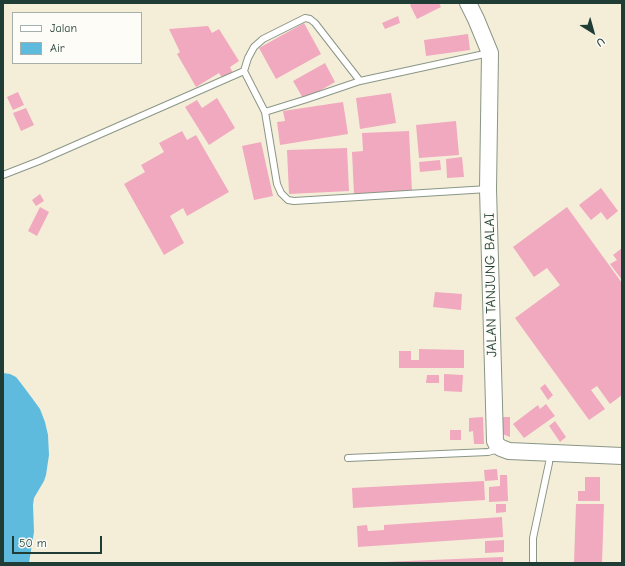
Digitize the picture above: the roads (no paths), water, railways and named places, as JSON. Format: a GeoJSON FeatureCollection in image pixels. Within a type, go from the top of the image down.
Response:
{"type":"FeatureCollection","features":[{"type":"Feature","properties":{"kind":"street","name":"JALAN TANJUNG BALAI"},"geometry":{"type":"LineString","coordinates":[[468,3],[474,13],[490,53],[488,189],[495,441],[501,448]]}},
{"type":"Feature","properties":{"kind":"street"},"geometry":{"type":"LineString","coordinates":[[501,448],[509,451],[622,456]]}},
{"type":"Feature","properties":{"kind":"lane"},"geometry":{"type":"LineString","coordinates":[[360,81],[315,23],[310,19],[304,18],[263,39],[254,47],[248,58],[244,71],[265,112],[277,184],[281,193],[288,200],[294,201],[488,189]]}},
{"type":"Feature","properties":{"kind":"lane"},"geometry":{"type":"LineString","coordinates":[[265,112],[360,81],[490,53]]}},
{"type":"Feature","properties":{"kind":"lane"},"geometry":{"type":"LineString","coordinates":[[3,175],[39,161],[244,71]]}},
{"type":"Feature","properties":{"kind":"lane"},"geometry":{"type":"LineString","coordinates":[[348,458],[488,452],[501,448]]}},
{"type":"Feature","properties":{"kind":"lane"},"geometry":{"type":"LineString","coordinates":[[533,563],[532,538],[550,453]]}},
{"type":"Feature","properties":{"kind":"water"},"geometry":{"type":"Polygon","coordinates":[[[3,373],[16,377],[40,409],[48,435],[49,455],[46,475],[34,498],[34,532],[29,563],[3,563],[3,373]]]}}]}
